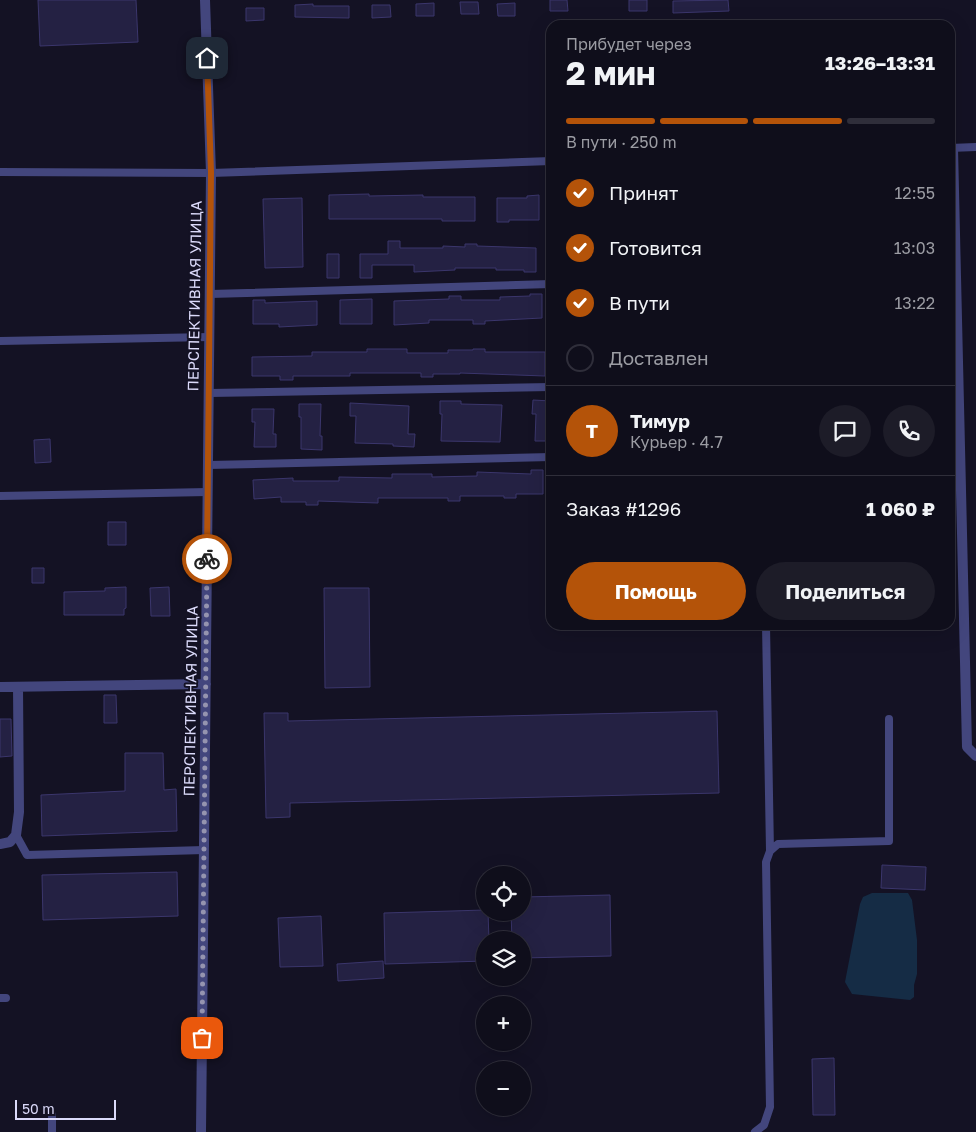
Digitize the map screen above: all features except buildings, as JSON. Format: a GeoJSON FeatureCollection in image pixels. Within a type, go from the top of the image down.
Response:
{"type":"FeatureCollection","features":[{"type":"Feature","properties":{"kind":"street","name":"ПЕРСПЕКТИВНАЯ УЛИЦА"},"geometry":{"type":"LineString","coordinates":[[201,1132],[211,172],[204,0]]}},
{"type":"Feature","properties":{"kind":"street"},"geometry":{"type":"LineString","coordinates":[[955,268],[967,747],[976,756]]}},
{"type":"Feature","properties":{"kind":"street"},"geometry":{"type":"LineString","coordinates":[[0,687],[206,684]]}},
{"type":"Feature","properties":{"kind":"street"},"geometry":{"type":"LineString","coordinates":[[0,844],[10,842],[16,834],[18,812],[18,687]]}},
{"type":"Feature","properties":{"kind":"lane"},"geometry":{"type":"LineString","coordinates":[[955,148],[976,146]]}},
{"type":"Feature","properties":{"kind":"lane"},"geometry":{"type":"LineString","coordinates":[[0,172],[211,172],[546,162]]}},
{"type":"Feature","properties":{"kind":"lane"},"geometry":{"type":"LineString","coordinates":[[210,294],[546,284]]}},
{"type":"Feature","properties":{"kind":"lane"},"geometry":{"type":"LineString","coordinates":[[0,341],[210,337]]}},
{"type":"Feature","properties":{"kind":"lane"},"geometry":{"type":"LineString","coordinates":[[209,393],[546,387]]}},
{"type":"Feature","properties":{"kind":"lane"},"geometry":{"type":"LineString","coordinates":[[208,465],[546,457]]}},
{"type":"Feature","properties":{"kind":"lane"},"geometry":{"type":"LineString","coordinates":[[0,496],[208,492]]}},
{"type":"Feature","properties":{"kind":"lane"},"geometry":{"type":"LineString","coordinates":[[755,1132],[764,1125],[770,1107],[766,862],[770,851],[766,630]]}},
{"type":"Feature","properties":{"kind":"lane"},"geometry":{"type":"LineString","coordinates":[[770,851],[778,844],[889,841],[889,719]]}},
{"type":"Feature","properties":{"kind":"lane"},"geometry":{"type":"LineString","coordinates":[[16,834],[27,855],[204,850]]}},
{"type":"Feature","properties":{"kind":"lane"},"geometry":{"type":"LineString","coordinates":[[52,1115],[52,1132]]}},
{"type":"Feature","properties":{"kind":"water"},"geometry":{"type":"Polygon","coordinates":[[[872,893],[908,893],[912,900],[917,940],[917,974],[914,985],[914,997],[910,1000],[852,994],[845,982],[860,904],[863,897],[872,893]]]}},
{"type":"Feature","properties":{"kind":"way so far"},"geometry":{"type":"LineString","coordinates":[[202,1038],[207,559]]}},
{"type":"Feature","properties":{"kind":"route"},"geometry":{"type":"LineString","coordinates":[[207,58],[211,172],[207,559]]}}]}
